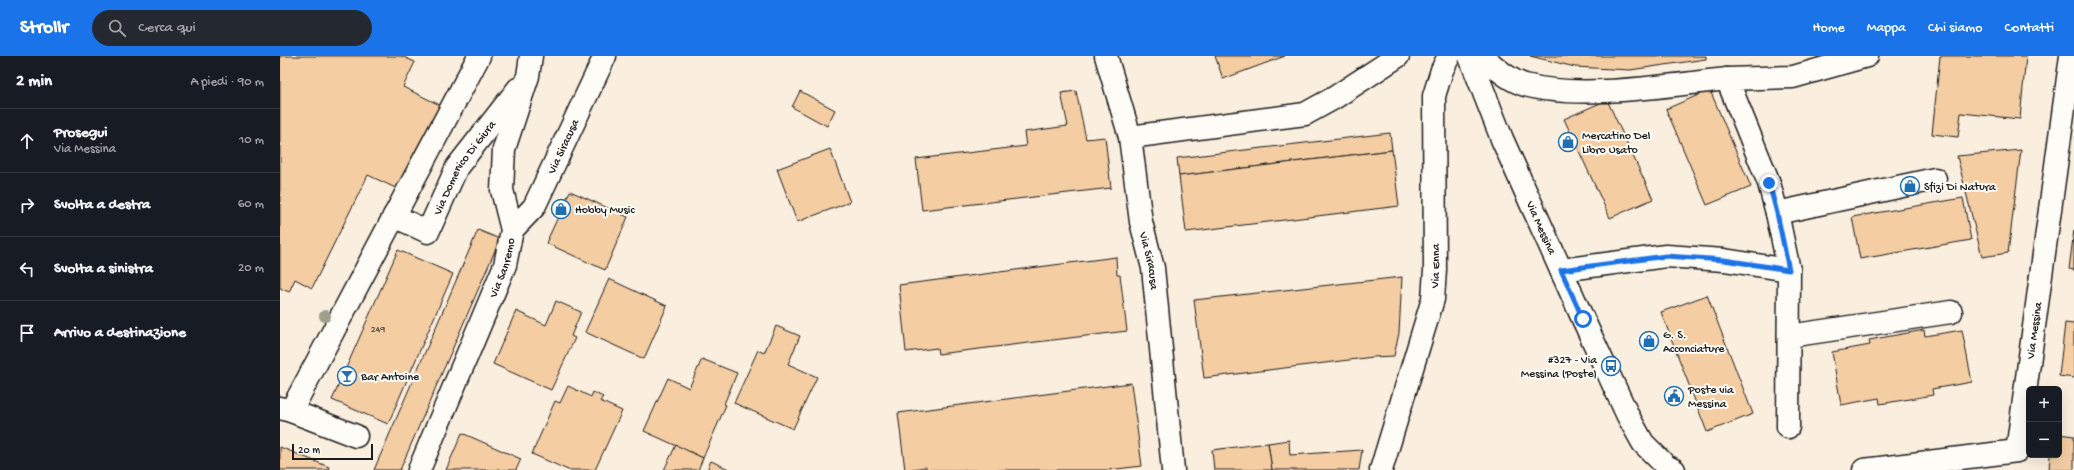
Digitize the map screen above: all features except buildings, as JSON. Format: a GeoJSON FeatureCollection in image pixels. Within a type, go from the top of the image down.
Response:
{"type":"FeatureCollection","features":[{"type":"Feature","properties":{"kind":"street"},"geometry":{"type":"LineString","coordinates":[[356,436],[286,409],[394,216],[479,56]]}},
{"type":"Feature","properties":{"kind":"street","name":"Via Siracusa"},"geometry":{"type":"LineString","coordinates":[[512,230],[534,207],[605,56]]}},
{"type":"Feature","properties":{"kind":"street","name":"Via Siracusa"},"geometry":{"type":"LineString","coordinates":[[1106,56],[1130,137],[1141,222],[1153,268],[1173,470]]}},
{"type":"Feature","properties":{"kind":"street"},"geometry":{"type":"LineString","coordinates":[[1130,137],[1305,114],[1334,98],[1398,56]]}},
{"type":"Feature","properties":{"kind":"street"},"geometry":{"type":"LineString","coordinates":[[1465,56],[1524,85],[1555,90],[1611,90],[1727,79],[1793,77],[1867,56]]}},
{"type":"Feature","properties":{"kind":"street","name":"Via Messina"},"geometry":{"type":"LineString","coordinates":[[1465,56],[1610,378],[1643,443],[1666,466],[1674,470]]}},
{"type":"Feature","properties":{"kind":"street","name":"Via Enna"},"geometry":{"type":"LineString","coordinates":[[1381,470],[1433,299],[1436,270],[1434,96],[1442,70],[1465,56]]}},
{"type":"Feature","properties":{"kind":"street","name":"Via Messina"},"geometry":{"type":"LineString","coordinates":[[1864,470],[2017,451],[2071,56]]}},
{"type":"Feature","properties":{"kind":"street","name":"Via Domenico Di Giura"},"geometry":{"type":"LineString","coordinates":[[394,216],[428,232],[457,167],[529,66]]}},
{"type":"Feature","properties":{"kind":"street","name":"Via Sanremo"},"geometry":{"type":"LineString","coordinates":[[419,470],[505,265],[512,230],[502,190],[504,149],[529,66]]}},
{"type":"Feature","properties":{"kind":"street"},"geometry":{"type":"LineString","coordinates":[[1727,79],[1769,183],[1789,270],[1788,427]]}},
{"type":"Feature","properties":{"kind":"street"},"geometry":{"type":"LineString","coordinates":[[1777,213],[1935,179]]}},
{"type":"Feature","properties":{"kind":"street"},"geometry":{"type":"LineString","coordinates":[[1561,270],[1666,256],[1724,260],[1789,270]]}},
{"type":"Feature","properties":{"kind":"street"},"geometry":{"type":"LineString","coordinates":[[1789,336],[1951,312]]}},
{"type":"Feature","properties":{"kind":"place","name":"Mercatino Del Libro Usato"},"geometry":{"type":"Point","coordinates":[1568,142]}},
{"type":"Feature","properties":{"kind":"place","name":"Sfizi Di Natura"},"geometry":{"type":"Point","coordinates":[1910,186]}},
{"type":"Feature","properties":{"kind":"place","name":"Hobby Music"},"geometry":{"type":"Point","coordinates":[561,209]}},
{"type":"Feature","properties":{"kind":"place","name":"G. S. Acconciature"},"geometry":{"type":"Point","coordinates":[1649,341]}},
{"type":"Feature","properties":{"kind":"place","name":"#327 - Via Messina (Poste)"},"geometry":{"type":"Point","coordinates":[1611,366]}},
{"type":"Feature","properties":{"kind":"place","name":"Bar Antoine"},"geometry":{"type":"Point","coordinates":[347,376]}},
{"type":"Feature","properties":{"kind":"place","name":"Poste via Messina"},"geometry":{"type":"Point","coordinates":[1674,396]}},
{"type":"Feature","properties":{"kind":"route"},"geometry":{"type":"LineString","coordinates":[[1583,319],[1561,270],[1666,256],[1724,260],[1789,270],[1769,183]]}}]}
